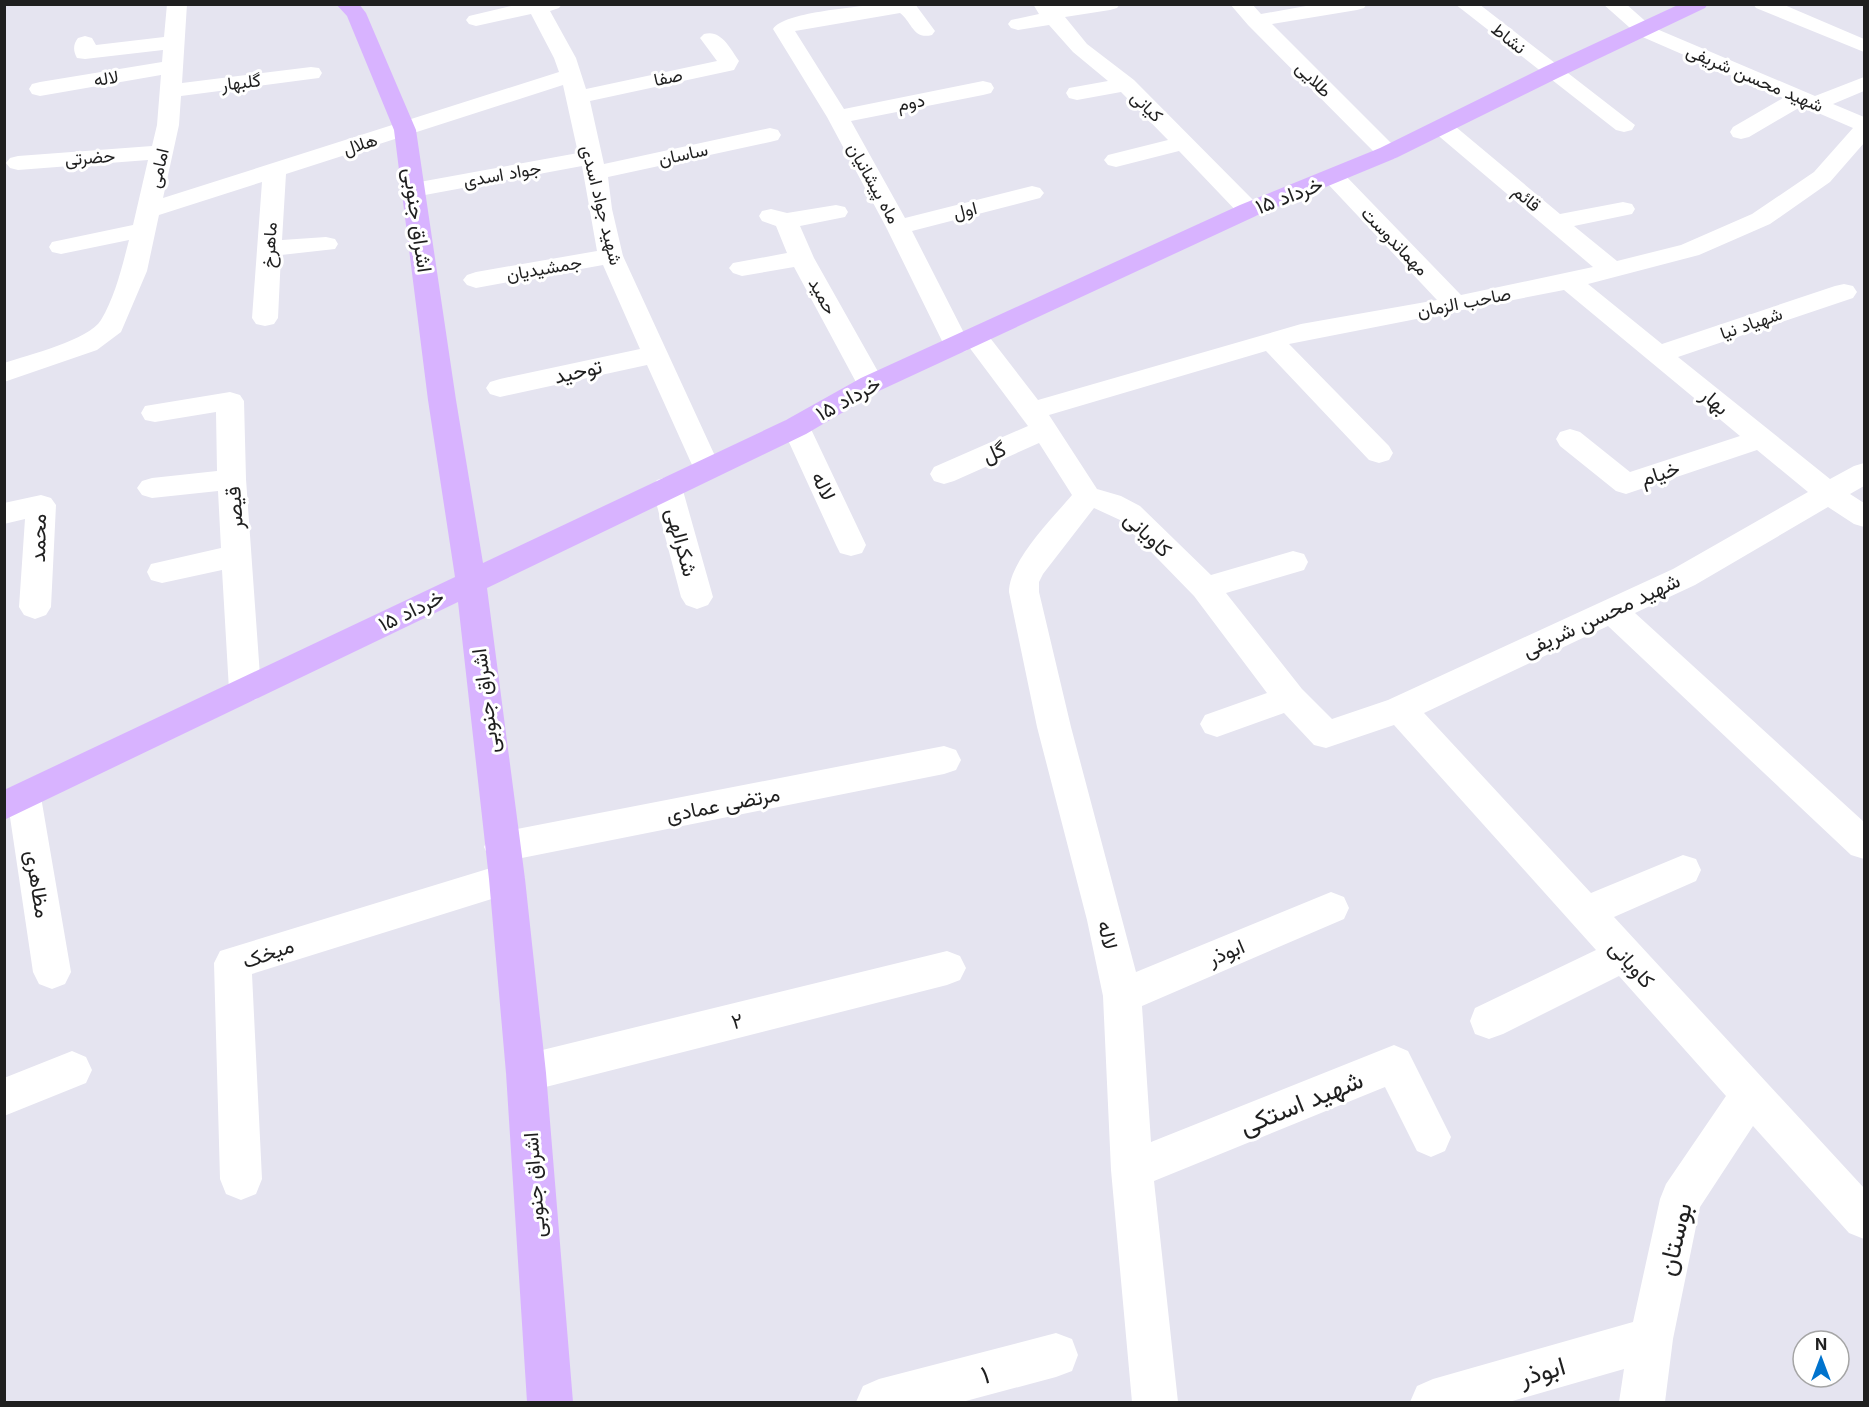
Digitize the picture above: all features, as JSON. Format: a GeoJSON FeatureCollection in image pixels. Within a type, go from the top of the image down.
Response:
{"type":"FeatureCollection","features":[{"type":"Feature","properties":{"kind":"street","name":"امامی"},"geometry":{"type":"LineString","coordinates":[[4,373],[88,344],[111,326],[134,271],[168,124],[177,4]]}},
{"type":"Feature","properties":{"kind":"street"},"geometry":{"type":"LineString","coordinates":[[1018,24],[1048,12],[1110,4]]}},
{"type":"Feature","properties":{"kind":"street"},"geometry":{"type":"LineString","coordinates":[[1248,13],[1357,4]]}},
{"type":"Feature","properties":{"kind":"street","name":"نشاط"},"geometry":{"type":"LineString","coordinates":[[1465,4],[1624,125]]}},
{"type":"Feature","properties":{"kind":"street"},"geometry":{"type":"LineString","coordinates":[[1613,4],[1645,30]]}},
{"type":"Feature","properties":{"kind":"street","name":"۱۵ خرداد"},"geometry":{"type":"LineString","coordinates":[[14,801],[796,427],[871,384],[1250,210],[1388,153],[1552,72],[1698,4]]}},
{"type":"Feature","properties":{"kind":"street"},"geometry":{"type":"LineString","coordinates":[[1763,4],[1864,46]]}},
{"type":"Feature","properties":{"kind":"street"},"geometry":{"type":"LineString","coordinates":[[476,20],[542,6]]}},
{"type":"Feature","properties":{"kind":"street","name":"شهید جواد اسدی"},"geometry":{"type":"LineString","coordinates":[[542,6],[575,86],[611,256],[707,469]]}},
{"type":"Feature","properties":{"kind":"street"},"geometry":{"type":"LineString","coordinates":[[898,6],[910,10],[925,30]]}},
{"type":"Feature","properties":{"kind":"street","name":"ماه پیشانیان"},"geometry":{"type":"LineString","coordinates":[[898,6],[785,26],[783,29],[838,117],[898,227],[966,340]]}},
{"type":"Feature","properties":{"kind":"street","name":"اشراق جنوبی"},"geometry":{"type":"LineString","coordinates":[[354,7],[405,130],[442,400],[471,581],[505,863],[526,1073],[550,1402]]}},
{"type":"Feature","properties":{"kind":"street","name":"کیانی"},"geometry":{"type":"LineString","coordinates":[[1048,12],[1080,48],[1126,85],[1250,210]]}},
{"type":"Feature","properties":{"kind":"street","name":"طلایی"},"geometry":{"type":"LineString","coordinates":[[1248,13],[1388,153]]}},
{"type":"Feature","properties":{"kind":"street","name":"شهید محسن شریفی"},"geometry":{"type":"LineString","coordinates":[[1645,30],[1864,124]]}},
{"type":"Feature","properties":{"kind":"street","name":"صفا"},"geometry":{"type":"LineString","coordinates":[[575,86],[726,65],[728,61],[711,38]]}},
{"type":"Feature","properties":{"kind":"street"},"geometry":{"type":"LineString","coordinates":[[85,42],[85,53],[174,42]]}},
{"type":"Feature","properties":{"kind":"street","name":"لاله"},"geometry":{"type":"LineString","coordinates":[[40,89],[172,67]]}},
{"type":"Feature","properties":{"kind":"street","name":"گلبهار"},"geometry":{"type":"LineString","coordinates":[[171,91],[311,73]]}},
{"type":"Feature","properties":{"kind":"street"},"geometry":{"type":"LineString","coordinates":[[1741,132],[1807,101],[1864,82]]}},
{"type":"Feature","properties":{"kind":"street"},"geometry":{"type":"LineString","coordinates":[[1077,93],[1126,85]]}},
{"type":"Feature","properties":{"kind":"street","name":"هلال"},"geometry":{"type":"LineString","coordinates":[[61,247],[146,220],[274,172],[405,130],[575,86]]}},
{"type":"Feature","properties":{"kind":"street","name":"دوم"},"geometry":{"type":"LineString","coordinates":[[838,117],[983,88]]}},
{"type":"Feature","properties":{"kind":"street","name":"قائم"},"geometry":{"type":"LineString","coordinates":[[1442,127],[1611,269]]}},
{"type":"Feature","properties":{"kind":"street","name":"صاحب الزمان"},"geometry":{"type":"LineString","coordinates":[[1038,420],[1301,332],[1569,281],[1690,250],[1761,219],[1822,177],[1864,130]]}},
{"type":"Feature","properties":{"kind":"street","name":"ساسان"},"geometry":{"type":"LineString","coordinates":[[593,165],[770,135]]}},
{"type":"Feature","properties":{"kind":"street"},"geometry":{"type":"LineString","coordinates":[[1116,160],[1185,142]]}},
{"type":"Feature","properties":{"kind":"street","name":"حضرتی"},"geometry":{"type":"LineString","coordinates":[[18,163],[162,152]]}},
{"type":"Feature","properties":{"kind":"street","name":"جواد اسدی"},"geometry":{"type":"LineString","coordinates":[[414,190],[593,165]]}},
{"type":"Feature","properties":{"kind":"street","name":"ماهرخ"},"geometry":{"type":"LineString","coordinates":[[265,318],[274,172]]}},
{"type":"Feature","properties":{"kind":"street","name":"مهماندوست"},"geometry":{"type":"LineString","coordinates":[[1334,177],[1455,304]]}},
{"type":"Feature","properties":{"kind":"street","name":"اول"},"geometry":{"type":"LineString","coordinates":[[898,227],[1032,193]]}},
{"type":"Feature","properties":{"kind":"street"},"geometry":{"type":"LineString","coordinates":[[1555,222],[1623,209]]}},
{"type":"Feature","properties":{"kind":"street","name":"حمید"},"geometry":{"type":"LineString","coordinates":[[836,212],[779,218],[871,384]]}},
{"type":"Feature","properties":{"kind":"street"},"geometry":{"type":"LineString","coordinates":[[269,248],[326,244]]}},
{"type":"Feature","properties":{"kind":"street","name":"جمشیدیان"},"geometry":{"type":"LineString","coordinates":[[476,280],[611,256]]}},
{"type":"Feature","properties":{"kind":"street"},"geometry":{"type":"LineString","coordinates":[[742,268],[802,258]]}},
{"type":"Feature","properties":{"kind":"street","name":"بهار"},"geometry":{"type":"LineString","coordinates":[[1569,281],[1829,495],[1864,517]]}},
{"type":"Feature","properties":{"kind":"street","name":"شهیاد نیا"},"geometry":{"type":"LineString","coordinates":[[1659,354],[1844,291]]}},
{"type":"Feature","properties":{"kind":"street"},"geometry":{"type":"LineString","coordinates":[[966,340],[1038,420],[1087,496]]}},
{"type":"Feature","properties":{"kind":"street"},"geometry":{"type":"LineString","coordinates":[[1271,341],[1378,453]]}},
{"type":"Feature","properties":{"kind":"street","name":"توحید"},"geometry":{"type":"LineString","coordinates":[[500,388],[656,354]]}},
{"type":"Feature","properties":{"kind":"street","name":"قیصر"},"geometry":{"type":"LineString","coordinates":[[155,413],[230,401],[232,479],[245,690]]}},
{"type":"Feature","properties":{"kind":"street","name":"گل"},"geometry":{"type":"LineString","coordinates":[[944,474],[1038,420]]}},
{"type":"Feature","properties":{"kind":"street","name":"لاله"},"geometry":{"type":"LineString","coordinates":[[796,427],[851,545]]}},
{"type":"Feature","properties":{"kind":"street","name":"خیام"},"geometry":{"type":"LineString","coordinates":[[1570,439],[1626,484],[1761,439]]}},
{"type":"Feature","properties":{"kind":"street","name":"شهید محسن شریفی"},"geometry":{"type":"LineString","coordinates":[[1326,735],[1400,709],[1684,577],[1864,473]]}},
{"type":"Feature","properties":{"kind":"street"},"geometry":{"type":"LineString","coordinates":[[152,488],[232,479]]}},
{"type":"Feature","properties":{"kind":"street","name":"شکرالهی"},"geometry":{"type":"LineString","coordinates":[[668,488],[697,597]]}},
{"type":"Feature","properties":{"kind":"street","name":"لاله"},"geometry":{"type":"LineString","coordinates":[[1087,496],[1030,569],[1024,582],[1024,592],[1054,728],[1105,920],[1122,996],[1132,1170],[1155,1402]]}},
{"type":"Feature","properties":{"kind":"street","name":"کاویانی"},"geometry":{"type":"LineString","coordinates":[[1087,496],[1111,503],[1130,513],[1204,588],[1290,698],[1326,735]]}},
{"type":"Feature","properties":{"kind":"street","name":"محمد"},"geometry":{"type":"LineString","coordinates":[[4,514],[41,505],[35,607]]}},
{"type":"Feature","properties":{"kind":"street"},"geometry":{"type":"LineString","coordinates":[[162,572],[237,556]]}},
{"type":"Feature","properties":{"kind":"street"},"geometry":{"type":"LineString","coordinates":[[1204,588],[1293,562]]}},
{"type":"Feature","properties":{"kind":"street"},"geometry":{"type":"LineString","coordinates":[[1612,611],[1864,844]]}},
{"type":"Feature","properties":{"kind":"street"},"geometry":{"type":"LineString","coordinates":[[1217,724],[1290,698]]}},
{"type":"Feature","properties":{"kind":"street","name":"کاویانی"},"geometry":{"type":"LineString","coordinates":[[1400,709],[1864,1218]]}},
{"type":"Feature","properties":{"kind":"street","name":"مرتضی عمادی"},"geometry":{"type":"LineString","coordinates":[[505,863],[944,760]]}},
{"type":"Feature","properties":{"kind":"street","name":"مظاهری"},"geometry":{"type":"LineString","coordinates":[[14,801],[52,972]]}},
{"type":"Feature","properties":{"kind":"street","name":"میخک"},"geometry":{"type":"LineString","coordinates":[[241,1179],[233,963],[505,863]]}},
{"type":"Feature","properties":{"kind":"street"},"geometry":{"type":"LineString","coordinates":[[1585,913],[1683,870]]}},
{"type":"Feature","properties":{"kind":"street","name":"ابوذر"},"geometry":{"type":"LineString","coordinates":[[1122,996],[1331,908]]}},
{"type":"Feature","properties":{"kind":"street"},"geometry":{"type":"LineString","coordinates":[[1489,1021],[1624,956]]}},
{"type":"Feature","properties":{"kind":"street","name":"۲"},"geometry":{"type":"LineString","coordinates":[[526,1073],[947,968]]}},
{"type":"Feature","properties":{"kind":"street","name":"شهید استکی"},"geometry":{"type":"LineString","coordinates":[[1132,1170],[1394,1064],[1431,1137]]}},
{"type":"Feature","properties":{"kind":"street"},"geometry":{"type":"LineString","coordinates":[[4,1097],[72,1070]]}},
{"type":"Feature","properties":{"kind":"street","name":"بوستان"},"geometry":{"type":"LineString","coordinates":[[1642,1402],[1651,1339],[1681,1199],[1750,1094]]}},
{"type":"Feature","properties":{"kind":"street","name":"ابوذر"},"geometry":{"type":"LineString","coordinates":[[1432,1402],[1651,1339]]}},
{"type":"Feature","properties":{"kind":"street","name":"۱"},"geometry":{"type":"LineString","coordinates":[[879,1402],[1056,1354]]}}]}
